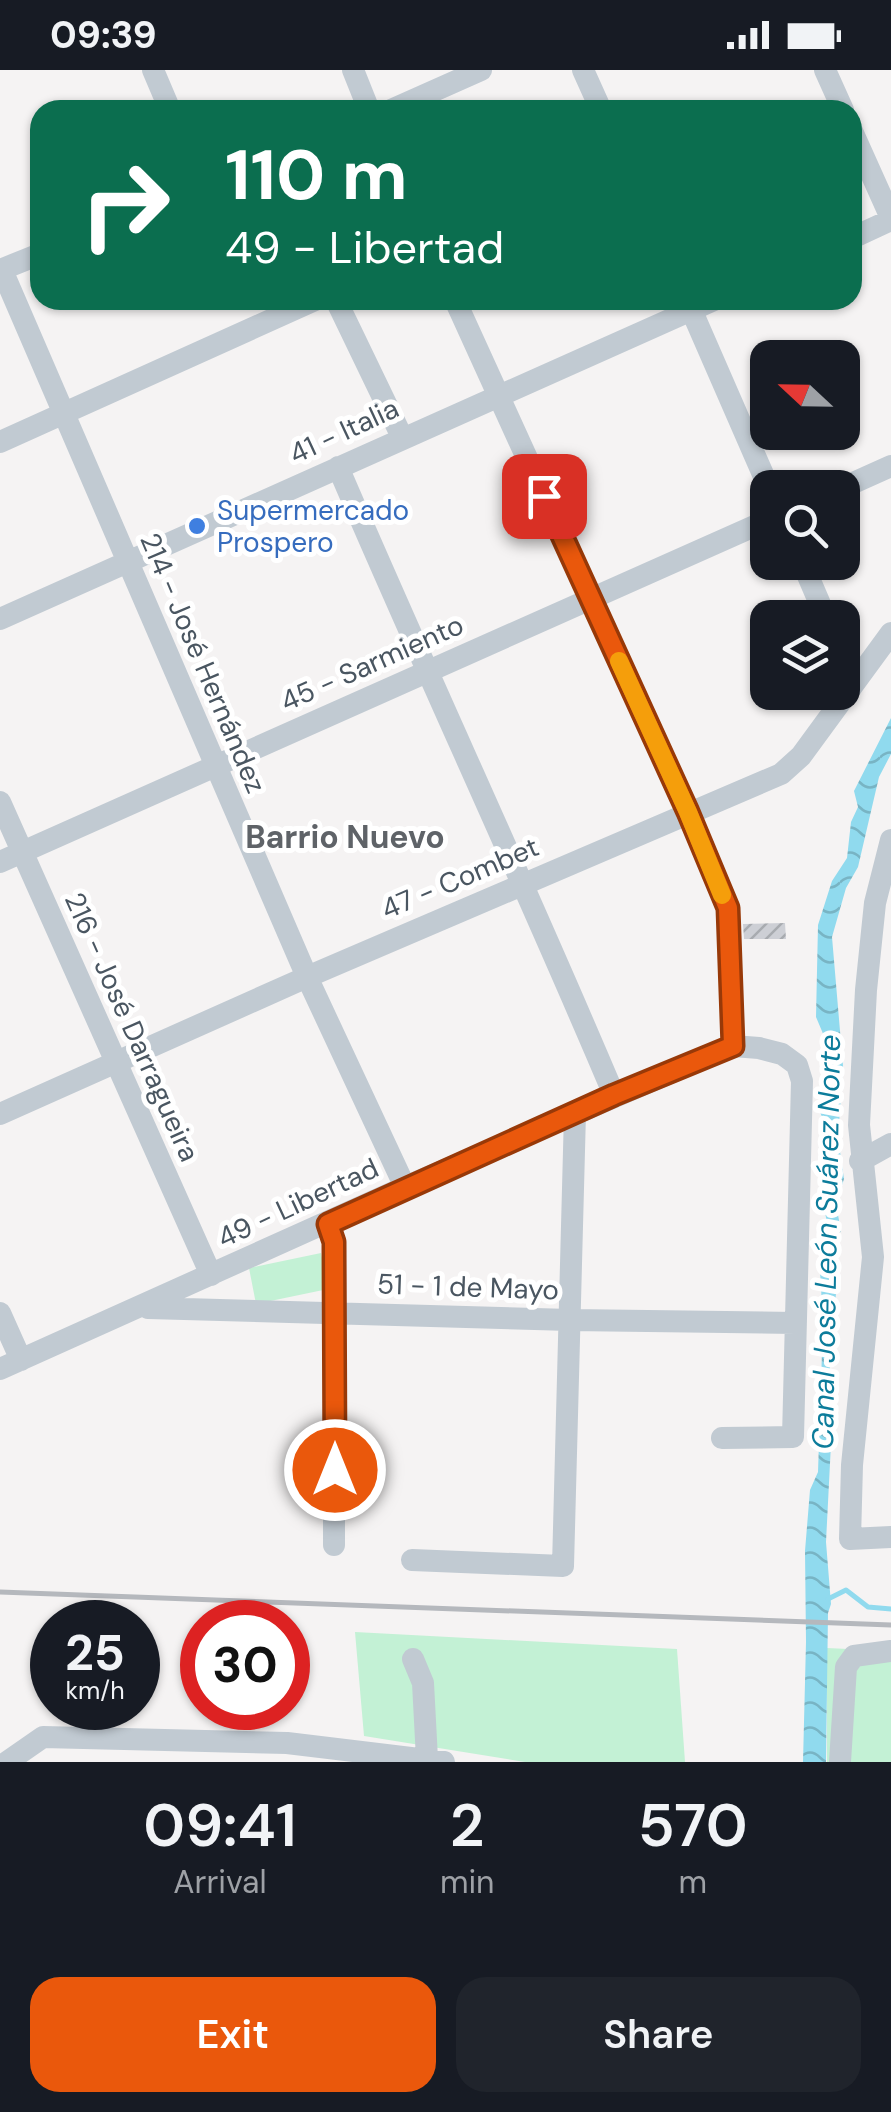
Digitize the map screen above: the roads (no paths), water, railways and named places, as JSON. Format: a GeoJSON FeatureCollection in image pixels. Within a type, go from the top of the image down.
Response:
{"type":"FeatureCollection","features":[{"type":"Feature","properties":{"kind":"street"},"geometry":{"type":"LineString","coordinates":[[153,70],[166,100]]}},
{"type":"Feature","properties":{"kind":"street"},"geometry":{"type":"LineString","coordinates":[[353,70],[365,100]]}},
{"type":"Feature","properties":{"kind":"street"},"geometry":{"type":"LineString","coordinates":[[414,100],[481,70]]}},
{"type":"Feature","properties":{"kind":"street"},"geometry":{"type":"LineString","coordinates":[[584,70],[597,100]]}},
{"type":"Feature","properties":{"kind":"street"},"geometry":{"type":"LineString","coordinates":[[825,70],[838,100]]}},
{"type":"Feature","properties":{"kind":"street"},"geometry":{"type":"LineString","coordinates":[[862,154],[891,219],[862,233]]}},
{"type":"Feature","properties":{"kind":"street"},"geometry":{"type":"LineString","coordinates":[[1,270],[30,258]]}},
{"type":"Feature","properties":{"kind":"street","name":"214 - José Hernández"},"geometry":{"type":"LineString","coordinates":[[1,270],[307,977],[405,1187]]}},
{"type":"Feature","properties":{"kind":"street"},"geometry":{"type":"LineString","coordinates":[[0,442],[293,310]]}},
{"type":"Feature","properties":{"kind":"street"},"geometry":{"type":"LineString","coordinates":[[341,310],[402,437]]}},
{"type":"Feature","properties":{"kind":"street"},"geometry":{"type":"LineString","coordinates":[[461,310],[688,812],[730,915],[733,1046],[782,1054],[796,1065],[802,1081],[793,1436],[722,1438]]}},
{"type":"Feature","properties":{"kind":"street","name":"41 - Italia"},"geometry":{"type":"LineString","coordinates":[[0,619],[128,564],[678,310]]}},
{"type":"Feature","properties":{"kind":"street"},"geometry":{"type":"LineString","coordinates":[[691,310],[762,470]]}},
{"type":"Feature","properties":{"kind":"street"},"geometry":{"type":"LineString","coordinates":[[860,480],[891,466]]}},
{"type":"Feature","properties":{"kind":"street"},"geometry":{"type":"LineString","coordinates":[[338,467],[614,1095]]}},
{"type":"Feature","properties":{"kind":"street","name":"45 - Sarmiento"},"geometry":{"type":"LineString","coordinates":[[0,862],[750,528]]}},
{"type":"Feature","properties":{"kind":"street","name":"47 - Combet"},"geometry":{"type":"LineString","coordinates":[[860,674],[891,634]]}},
{"type":"Feature","properties":{"kind":"street","name":"47 - Combet"},"geometry":{"type":"LineString","coordinates":[[0,1114],[792,767],[834,710]]}},
{"type":"Feature","properties":{"kind":"street","name":"216 - José Darragueira"},"geometry":{"type":"LineString","coordinates":[[0,802],[114,1064],[212,1275]]}},
{"type":"Feature","properties":{"kind":"street"},"geometry":{"type":"LineString","coordinates":[[891,840],[874,903],[880,939],[859,1125],[860,1161],[882,1253],[852,1465],[850,1539],[891,1537]]}},
{"type":"Feature","properties":{"kind":"street","name":"49 - Libertad"},"geometry":{"type":"LineString","coordinates":[[10,1364],[614,1095],[733,1046]]}},
{"type":"Feature","properties":{"kind":"street"},"geometry":{"type":"LineString","coordinates":[[412,1560],[564,1566],[575,1113]]}},
{"type":"Feature","properties":{"kind":"street"},"geometry":{"type":"LineString","coordinates":[[860,1161],[891,1144]]}},
{"type":"Feature","properties":{"kind":"street"},"geometry":{"type":"LineString","coordinates":[[328,1224],[334,1242],[334,1545]]}},
{"type":"Feature","properties":{"kind":"street","name":"51 - 1 de Mayo"},"geometry":{"type":"LineString","coordinates":[[140,1308],[795,1323]]}},
{"type":"Feature","properties":{"kind":"street"},"geometry":{"type":"LineString","coordinates":[[0,1313],[10,1364]]}},
{"type":"Feature","properties":{"kind":"street"},"geometry":{"type":"LineString","coordinates":[[840,1762],[846,1667],[854,1656],[891,1650]]}},
{"type":"Feature","properties":{"kind":"street"},"geometry":{"type":"LineString","coordinates":[[7,1762],[43,1737],[287,1743],[436,1761],[423,1683],[413,1659]]}},
{"type":"Feature","properties":{"kind":"water","name":"Canal José León Suárez Norte"},"geometry":{"type":"Polygon","coordinates":[[[891,718],[891,754],[879,777],[858,867],[846,888],[832,937],[843,1066],[838,1138],[844,1179],[836,1204],[841,1231],[834,1242],[836,1293],[829,1379],[832,1424],[826,1542],[831,1604],[826,1762],[803,1762],[805,1551],[810,1490],[818,1472],[821,1250],[829,1237],[824,1205],[828,1192],[828,1130],[819,1110],[826,1091],[826,1063],[824,1036],[816,1017],[818,925],[832,881],[847,858],[851,822],[858,807],[854,791],[891,718]]]}},
{"type":"Feature","properties":{"kind":"waterway"},"geometry":{"type":"LineString","coordinates":[[828,1599],[846,1590],[868,1607],[891,1609]]}},
{"type":"Feature","properties":{"kind":"railway"},"geometry":{"type":"LineString","coordinates":[[0,1592],[891,1625]]}},
{"type":"Feature","properties":{"kind":"place","name":"Supermercado Prospero"},"geometry":{"type":"Point","coordinates":[197,526]}},
{"type":"Feature","properties":{"kind":"district","name":"Barrio Nuevo"},"geometry":{"type":"Point","coordinates":[345,837]}}]}
